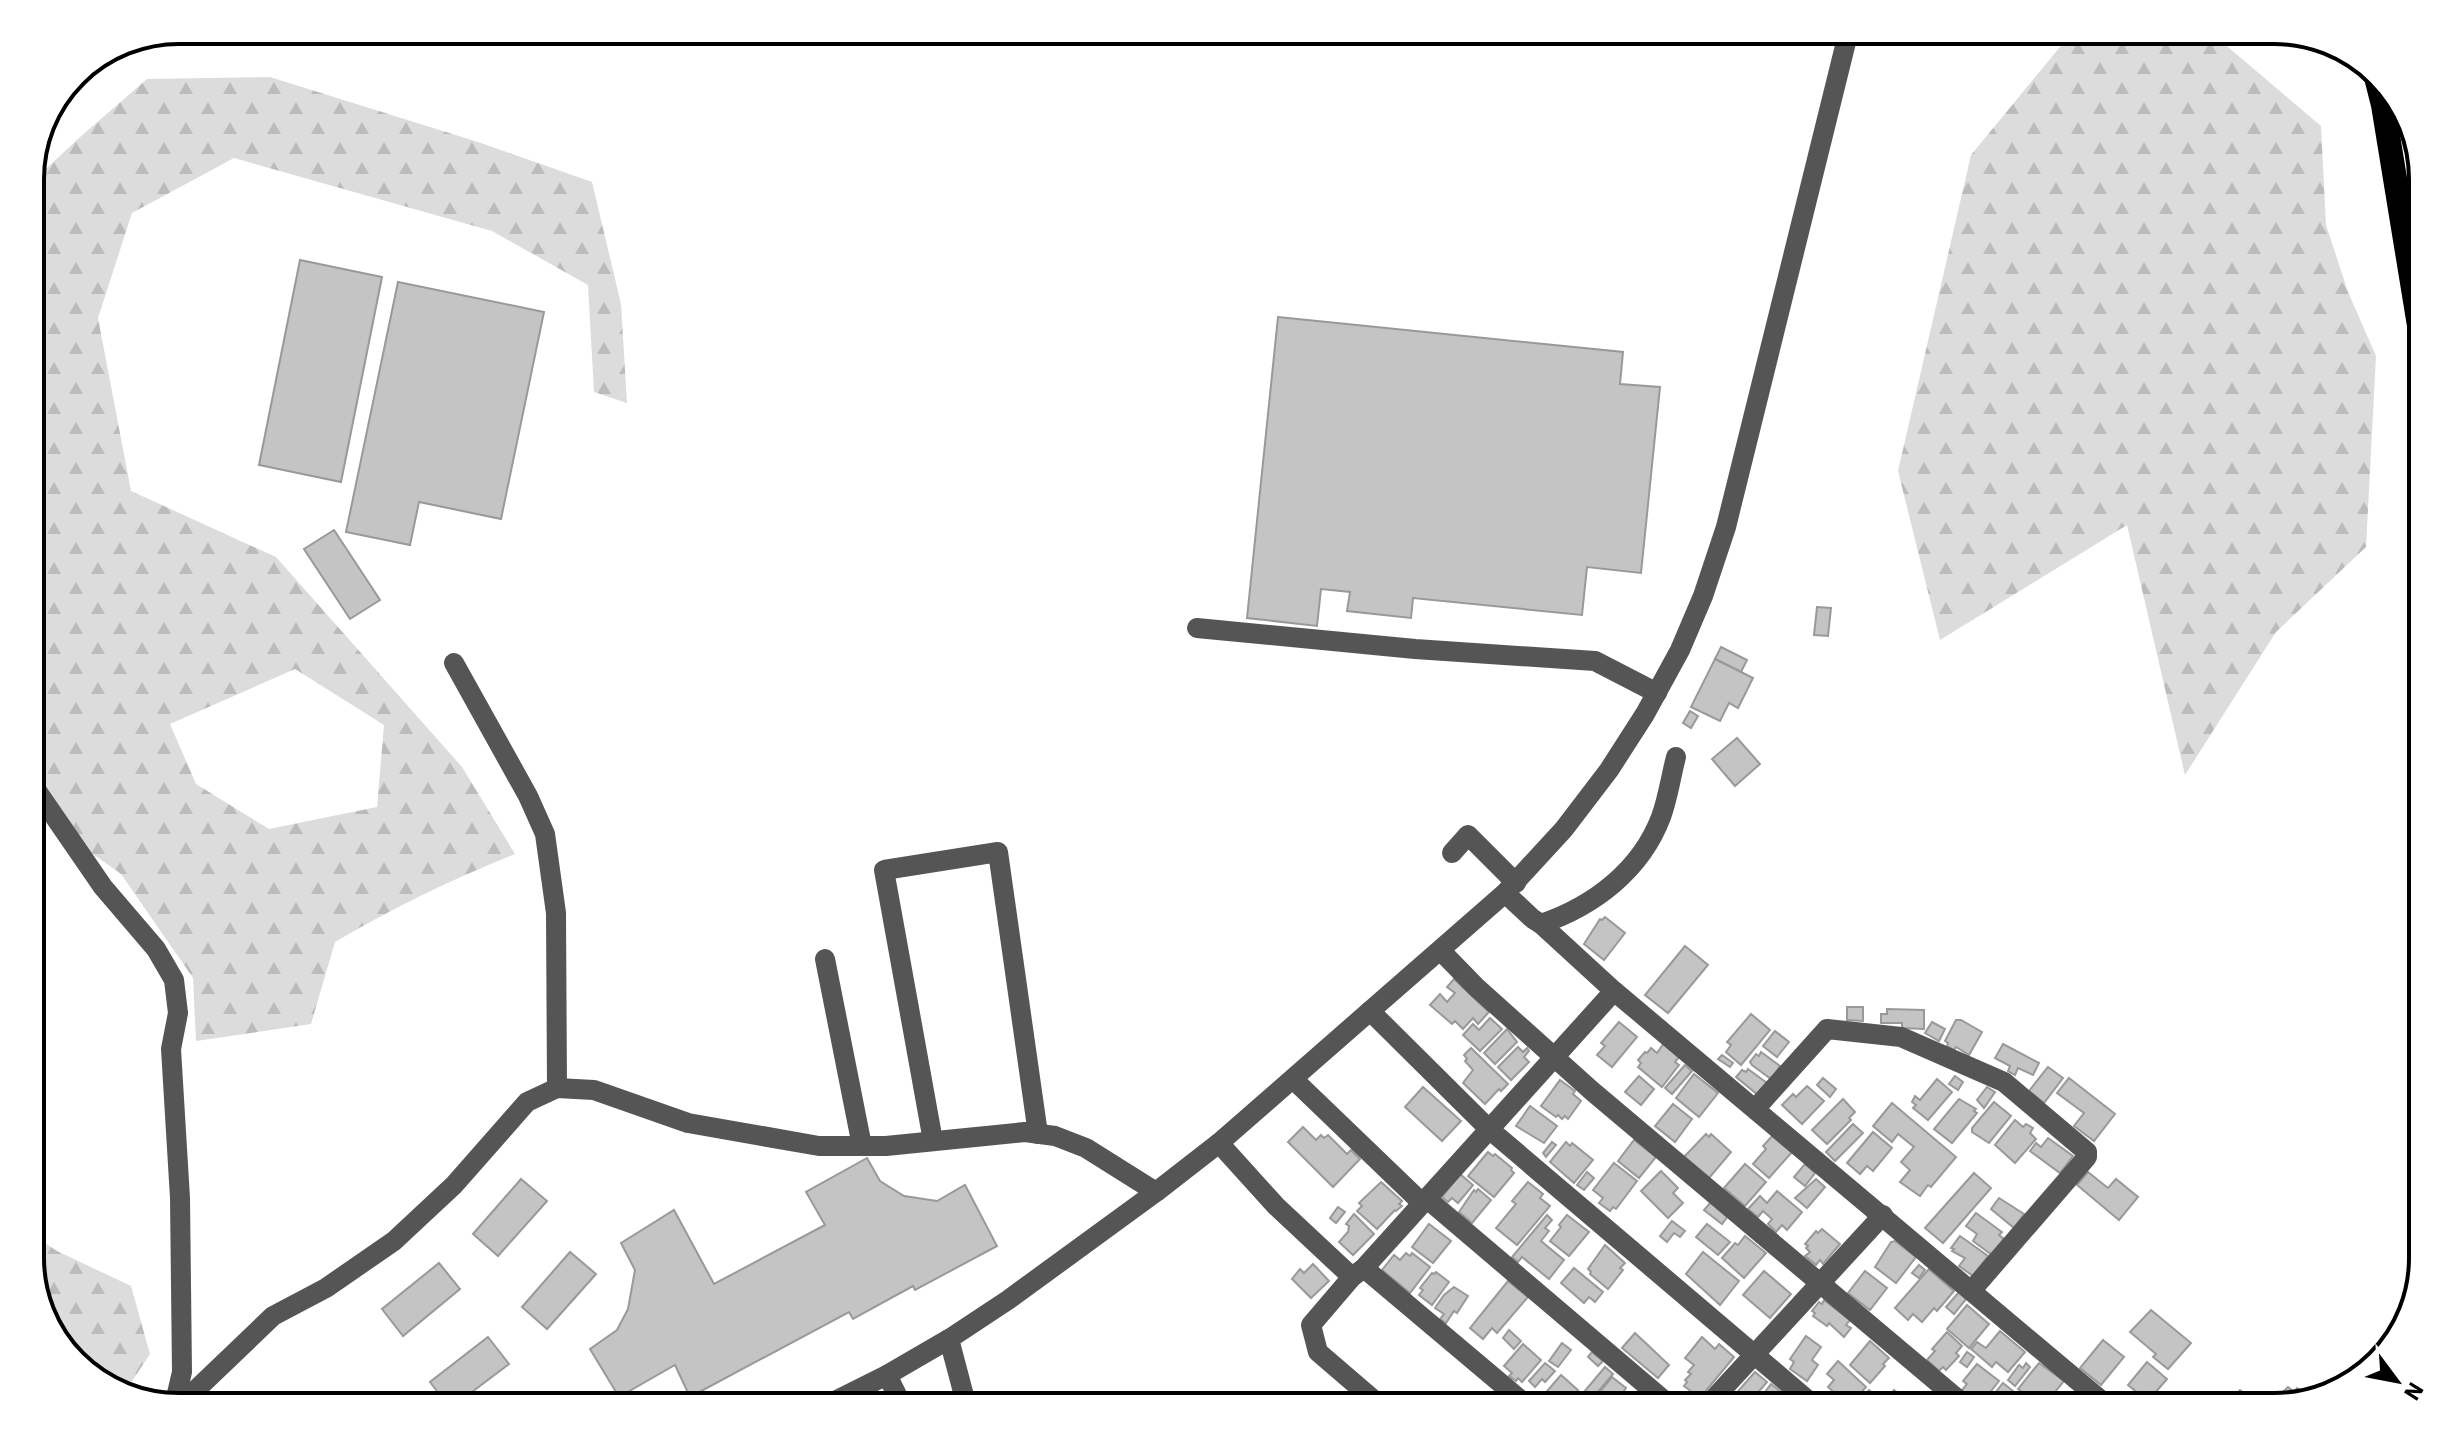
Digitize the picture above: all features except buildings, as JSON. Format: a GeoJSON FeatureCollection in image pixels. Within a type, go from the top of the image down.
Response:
{"type":"FeatureCollection","features":[{"type":"Feature","properties":{"kind":"highway"},"geometry":{"type":"LineString","coordinates":[[2379,95],[2409,265]]}},
{"type":"Feature","properties":{"kind":"street"},"geometry":{"type":"LineString","coordinates":[[851,1393],[949,1339],[1008,1300],[1219,1143],[1510,888],[1564,829],[1609,770],[1680,650],[1703,596],[1726,527],[1846,44]]}},
{"type":"Feature","properties":{"kind":"street"},"geometry":{"type":"LineString","coordinates":[[1197,628],[1415,649],[1595,661],[1657,693]]}},
{"type":"Feature","properties":{"kind":"street"},"geometry":{"type":"LineString","coordinates":[[454,663],[528,796],[545,834],[556,913],[557,1088]]}},
{"type":"Feature","properties":{"kind":"street"},"geometry":{"type":"LineString","coordinates":[[1541,924],[1567,915],[1636,864],[1661,817],[1676,757]]}},
{"type":"Feature","properties":{"kind":"street"},"geometry":{"type":"LineString","coordinates":[[44,798],[103,887],[156,949],[174,980],[178,1013],[171,1049],[180,1198],[182,1372],[178,1393]]}},
{"type":"Feature","properties":{"kind":"street"},"geometry":{"type":"LineString","coordinates":[[1452,853],[1468,835],[1533,919],[1614,991],[2093,1393]]}},
{"type":"Feature","properties":{"kind":"street"},"geometry":{"type":"LineString","coordinates":[[933,1141],[884,870],[998,852],[1038,1134]]}},
{"type":"Feature","properties":{"kind":"street"},"geometry":{"type":"LineString","coordinates":[[1441,951],[1554,1057],[1951,1393]]}},
{"type":"Feature","properties":{"kind":"street"},"geometry":{"type":"LineString","coordinates":[[825,959],[862,1146]]}},
{"type":"Feature","properties":{"kind":"street"},"geometry":{"type":"LineString","coordinates":[[1366,1393],[1318,1352],[1311,1325],[1614,991]]}},
{"type":"Feature","properties":{"kind":"street"},"geometry":{"type":"LineString","coordinates":[[1370,1011],[1489,1129],[1800,1393]]}},
{"type":"Feature","properties":{"kind":"street"},"geometry":{"type":"LineString","coordinates":[[1756,1108],[1827,1029],[1901,1037],[2004,1082],[2087,1152],[2087,1157],[1972,1290]]}},
{"type":"Feature","properties":{"kind":"street"},"geometry":{"type":"LineString","coordinates":[[1293,1079],[1424,1201],[1655,1393]]}},
{"type":"Feature","properties":{"kind":"street"},"geometry":{"type":"LineString","coordinates":[[190,1393],[273,1316],[326,1288],[394,1241],[454,1185],[527,1102],[557,1088],[594,1090],[688,1123],[819,1146],[862,1146],[1025,1132],[1055,1136],[1086,1148],[1156,1192]]}},
{"type":"Feature","properties":{"kind":"street"},"geometry":{"type":"LineString","coordinates":[[1219,1143],[1276,1206],[1511,1393]]}},
{"type":"Feature","properties":{"kind":"street"},"geometry":{"type":"LineString","coordinates":[[1719,1393],[1883,1215]]}},
{"type":"Feature","properties":{"kind":"street"},"geometry":{"type":"LineString","coordinates":[[949,1339],[963,1393]]}},
{"type":"Feature","properties":{"kind":"street"},"geometry":{"type":"LineString","coordinates":[[887,1375],[896,1393]]}},
{"type":"Feature","properties":{"kind":"green space"},"geometry":{"type":"Polygon","coordinates":[[[2062,44],[2224,44],[2321,126],[2326,225],[2348,292],[2376,356],[2366,547],[2276,632],[2185,775],[2127,525],[1940,640],[1898,471],[1971,155],[2062,44]]]}},
{"type":"Feature","properties":{"kind":"green space"},"geometry":{"type":"Polygon","coordinates":[[[270,77],[478,142],[592,182],[621,304],[627,403],[594,392],[588,285],[492,231],[234,158],[132,213],[98,318],[131,491],[276,557],[462,767],[515,854],[423,895],[335,942],[311,1024],[196,1041],[193,978],[121,874],[44,819],[44,171],[147,79],[270,77]],[[295,669],[170,724],[196,784],[269,829],[377,807],[384,725],[295,669]]]}},
{"type":"Feature","properties":{"kind":"green space"},"geometry":{"type":"Polygon","coordinates":[[[44,1242],[131,1286],[150,1354],[130,1384],[111,1375],[84,1353],[67,1333],[51,1301],[44,1267],[44,1242]]]}}]}
